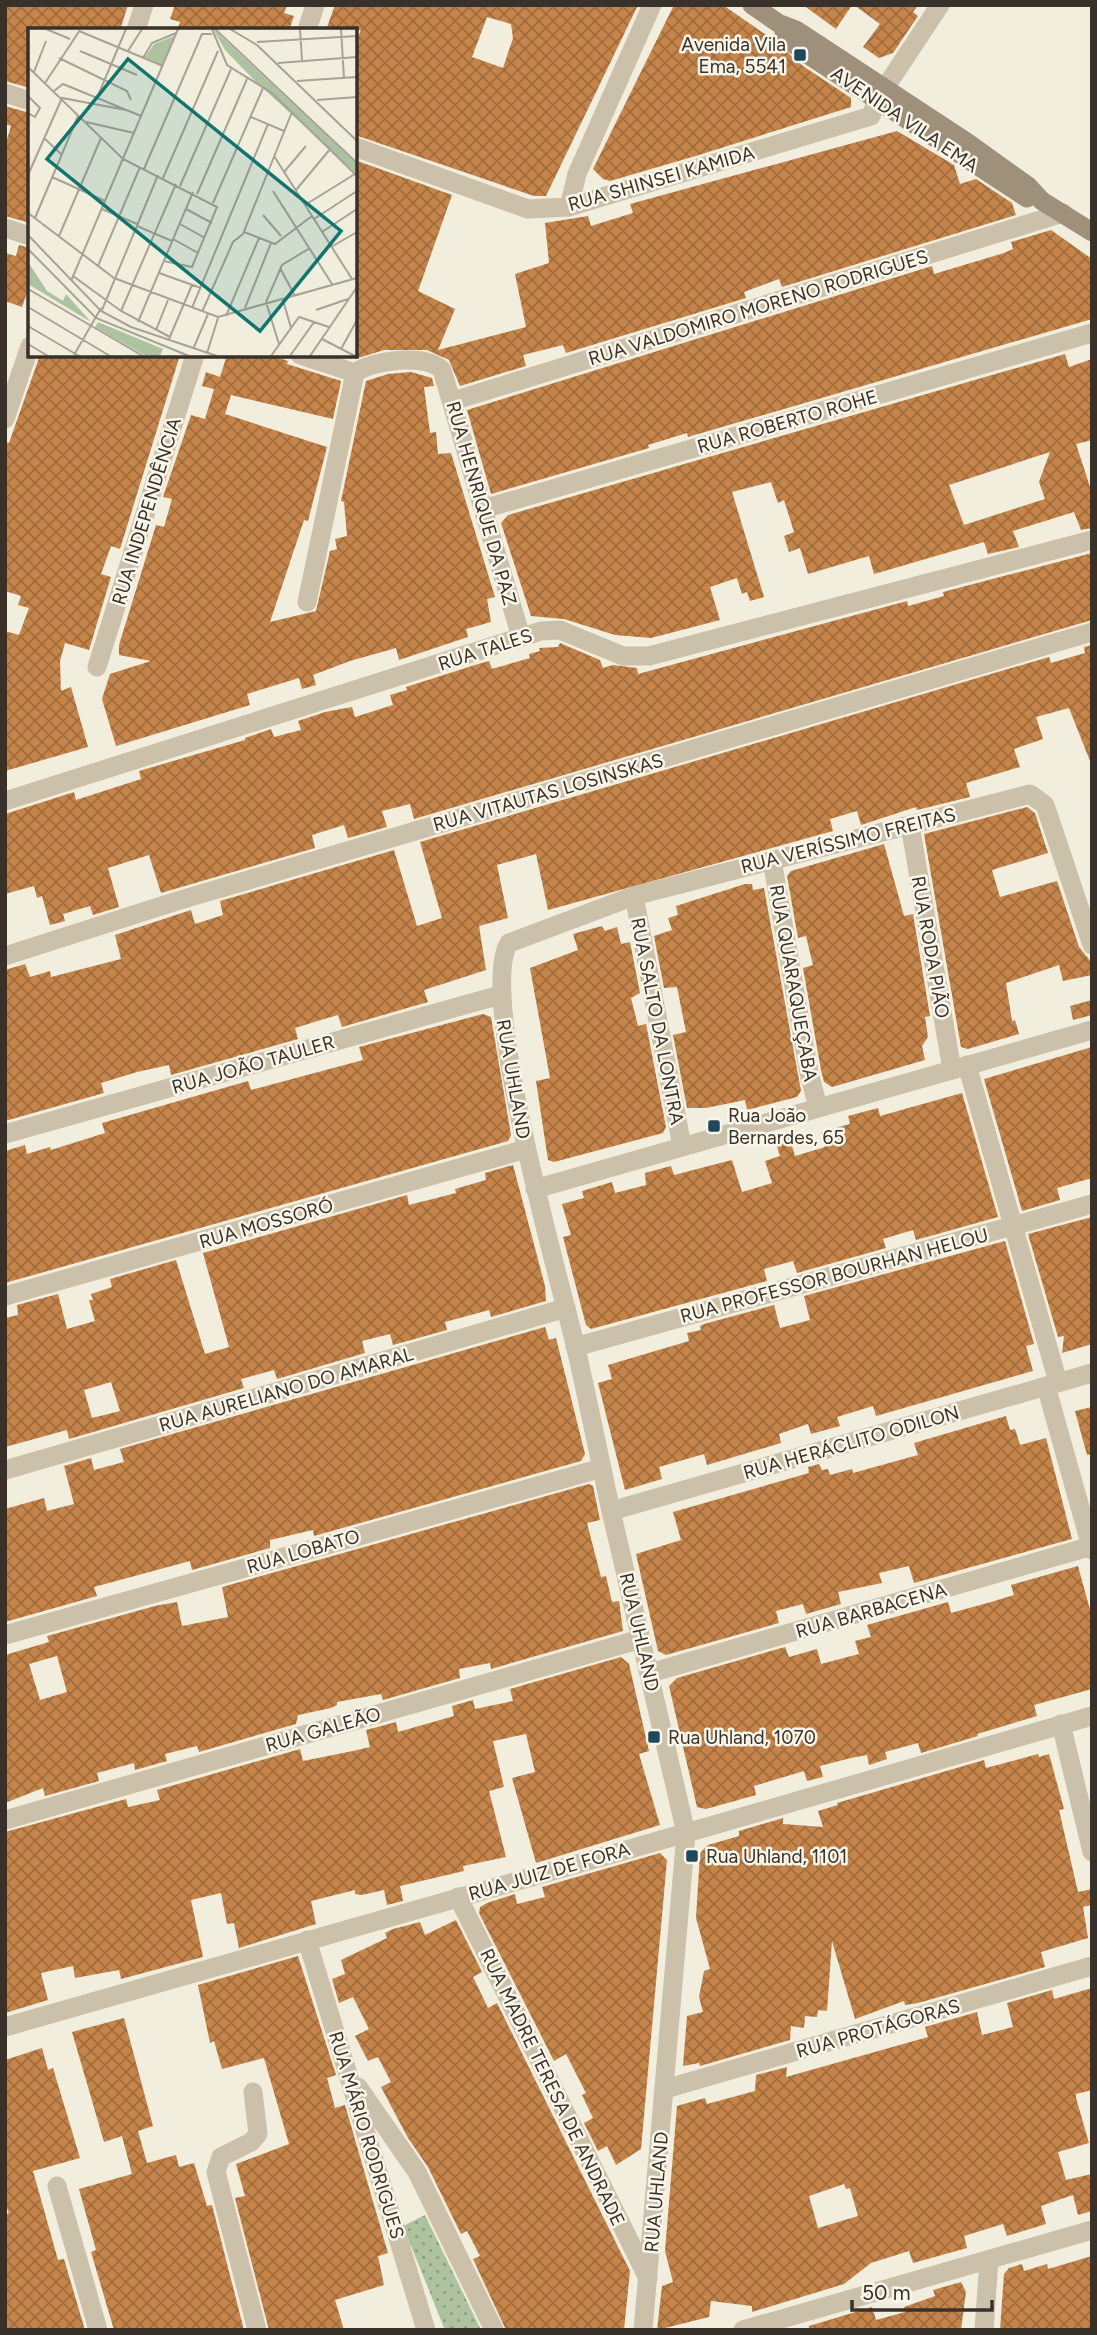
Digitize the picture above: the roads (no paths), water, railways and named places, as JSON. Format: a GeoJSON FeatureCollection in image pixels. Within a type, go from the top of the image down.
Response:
{"type":"FeatureCollection","features":[{"type":"Feature","properties":{"kind":"main road","name":"AVENIDA VILA EMA"},"geometry":{"type":"LineString","coordinates":[[768,12],[790,42],[881,94],[1021,197],[1042,201],[1092,232]]}},
{"type":"Feature","properties":{"kind":"street"},"geometry":{"type":"LineString","coordinates":[[137,28],[144,5]]}},
{"type":"Feature","properties":{"kind":"street"},"geometry":{"type":"LineString","coordinates":[[308,28],[315,5]]}},
{"type":"Feature","properties":{"kind":"street"},"geometry":{"type":"LineString","coordinates":[[569,207],[577,174],[652,5]]}},
{"type":"Feature","properties":{"kind":"street"},"geometry":{"type":"LineString","coordinates":[[881,94],[940,5]]}},
{"type":"Feature","properties":{"kind":"street"},"geometry":{"type":"LineString","coordinates":[[5,93],[28,100]]}},
{"type":"Feature","properties":{"kind":"street","name":"RUA SHINSEI KAMIDA"},"geometry":{"type":"LineString","coordinates":[[357,148],[528,209],[569,207],[872,116],[881,94]]}},
{"type":"Feature","properties":{"kind":"street","name":"RUA VALDOMIRO MORENO RODRIGUES"},"geometry":{"type":"LineString","coordinates":[[453,401],[1063,214]]}},
{"type":"Feature","properties":{"kind":"street"},"geometry":{"type":"LineString","coordinates":[[5,228],[28,235]]}},
{"type":"Feature","properties":{"kind":"street","name":"RUA ROBERTO ROHE"},"geometry":{"type":"LineString","coordinates":[[483,509],[1092,333]]}},
{"type":"Feature","properties":{"kind":"street"},"geometry":{"type":"LineString","coordinates":[[5,419],[11,381],[28,350]]}},
{"type":"Feature","properties":{"kind":"street","name":"RUA INDEPENDÊNCIA"},"geometry":{"type":"LineString","coordinates":[[97,667],[194,357]]}},
{"type":"Feature","properties":{"kind":"street"},"geometry":{"type":"LineString","coordinates":[[306,357],[355,373],[307,602]]}},
{"type":"Feature","properties":{"kind":"street","name":"RUA HENRIQUE DA PAZ"},"geometry":{"type":"LineString","coordinates":[[355,373],[365,367],[400,362],[430,362],[442,370],[520,637]]}},
{"type":"Feature","properties":{"kind":"street","name":"RUA TALES"},"geometry":{"type":"LineString","coordinates":[[5,801],[541,631],[560,630],[623,656],[649,656],[1092,540]]}},
{"type":"Feature","properties":{"kind":"street","name":"RUA VITAUTAS LOSINSKAS"},"geometry":{"type":"LineString","coordinates":[[5,956],[177,901],[1092,632]]}},
{"type":"Feature","properties":{"kind":"street","name":"RUA VERÍSSIMO FREITAS"},"geometry":{"type":"LineString","coordinates":[[509,943],[634,896],[1022,794],[1041,799],[1049,816],[1092,945]]}},
{"type":"Feature","properties":{"kind":"street","name":"RUA RODA PIÃO"},"geometry":{"type":"LineString","coordinates":[[910,825],[960,1067],[1013,1226],[1091,1548]]}},
{"type":"Feature","properties":{"kind":"street","name":"RUA QUARAQUEÇABA"},"geometry":{"type":"LineString","coordinates":[[772,860],[809,1073],[818,1107]]}},
{"type":"Feature","properties":{"kind":"street","name":"RUA SALTO DA LONTRA"},"geometry":{"type":"LineString","coordinates":[[634,896],[682,1146]]}},
{"type":"Feature","properties":{"kind":"street","name":"RUA UHLAND"},"geometry":{"type":"LineString","coordinates":[[509,943],[503,956],[500,995],[526,1149],[575,1346],[685,1833],[643,2330]]}},
{"type":"Feature","properties":{"kind":"street","name":"RUA JOÃO TAULER"},"geometry":{"type":"LineString","coordinates":[[5,1133],[500,995]]}},
{"type":"Feature","properties":{"kind":"street"},"geometry":{"type":"LineString","coordinates":[[535,1189],[1092,1030]]}},
{"type":"Feature","properties":{"kind":"street","name":"RUA MOSSORÓ"},"geometry":{"type":"LineString","coordinates":[[5,1296],[526,1149]]}},
{"type":"Feature","properties":{"kind":"street","name":"RUA PROFESSOR BOURHAN HELOU"},"geometry":{"type":"LineString","coordinates":[[575,1346],[1092,1204]]}},
{"type":"Feature","properties":{"kind":"street","name":"RUA AURELIANO DO AMARAL"},"geometry":{"type":"LineString","coordinates":[[5,1470],[566,1308]]}},
{"type":"Feature","properties":{"kind":"street","name":"RUA HERÁCLITO ODILON"},"geometry":{"type":"LineString","coordinates":[[611,1511],[1092,1373]]}},
{"type":"Feature","properties":{"kind":"street","name":"RUA LOBATO"},"geometry":{"type":"LineString","coordinates":[[5,1635],[602,1468]]}},
{"type":"Feature","properties":{"kind":"street","name":"RUA BARBACENA"},"geometry":{"type":"LineString","coordinates":[[650,1673],[1091,1548]]}},
{"type":"Feature","properties":{"kind":"street","name":"RUA GALEÃO"},"geometry":{"type":"LineString","coordinates":[[5,1820],[641,1639]]}},
{"type":"Feature","properties":{"kind":"street","name":"RUA JUIZ DE FORA"},"geometry":{"type":"LineString","coordinates":[[5,2027],[1092,1716]]}},
{"type":"Feature","properties":{"kind":"street"},"geometry":{"type":"LineString","coordinates":[[1060,1724],[1092,1852]]}},
{"type":"Feature","properties":{"kind":"street","name":"RUA MADRE TERESA DE ANDRADE"},"geometry":{"type":"LineString","coordinates":[[458,1897],[648,2278]]}},
{"type":"Feature","properties":{"kind":"street","name":"RUA MÁRIO RODRIGUES"},"geometry":{"type":"LineString","coordinates":[[307,1940],[424,2329]]}},
{"type":"Feature","properties":{"kind":"street","name":"RUA PROTÁGORAS"},"geometry":{"type":"LineString","coordinates":[[665,2090],[1092,1966]]}},
{"type":"Feature","properties":{"kind":"street"},"geometry":{"type":"LineString","coordinates":[[349,2076],[400,2144],[417,2172],[494,2330]]}},
{"type":"Feature","properties":{"kind":"street"},"geometry":{"type":"LineString","coordinates":[[253,2092],[258,2134],[251,2142],[221,2157],[216,2172],[257,2330]]}},
{"type":"Feature","properties":{"kind":"street"},"geometry":{"type":"LineString","coordinates":[[57,2186],[98,2330]]}},
{"type":"Feature","properties":{"kind":"street"},"geometry":{"type":"LineString","coordinates":[[743,2330],[1092,2230]]}},
{"type":"Feature","properties":{"kind":"street"},"geometry":{"type":"LineString","coordinates":[[984,2330],[989,2260]]}},
{"type":"Feature","properties":{"kind":"place","name":"Avenida Vila Ema, 5541"},"geometry":{"type":"Point","coordinates":[800,55]}},
{"type":"Feature","properties":{"kind":"place","name":"Rua João Bernardes, 65"},"geometry":{"type":"Point","coordinates":[714,1126]}},
{"type":"Feature","properties":{"kind":"place","name":"Rua Uhland, 1070"},"geometry":{"type":"Point","coordinates":[654,1737]}},
{"type":"Feature","properties":{"kind":"place","name":"Rua Uhland, 1101"},"geometry":{"type":"Point","coordinates":[692,1856]}}]}
